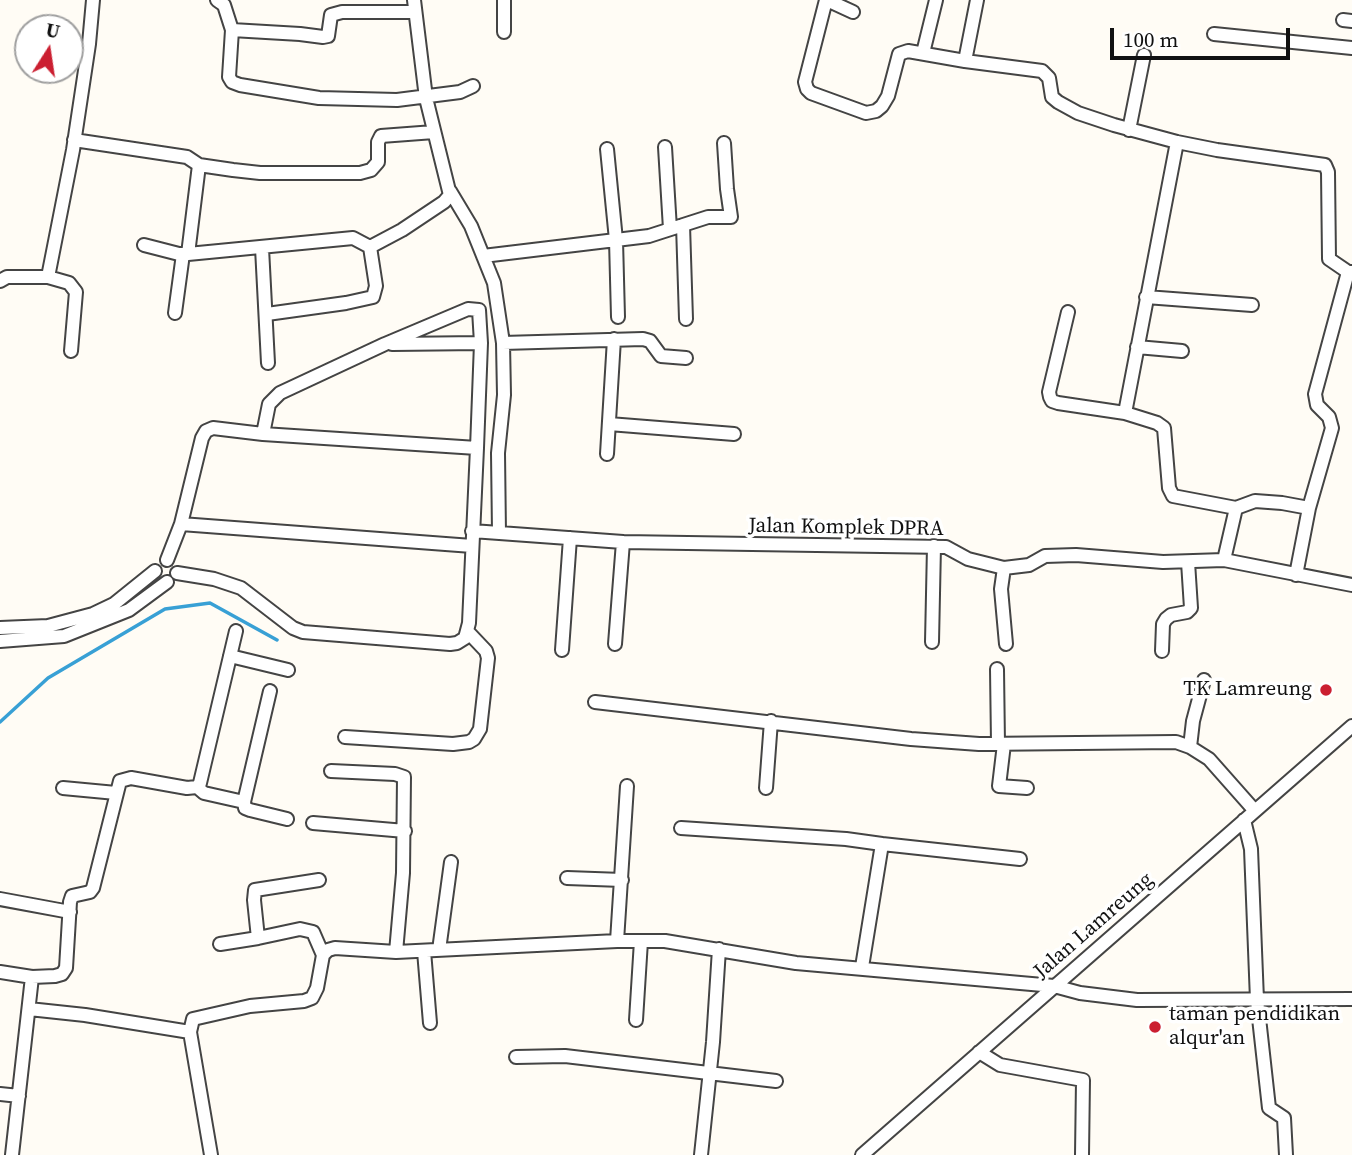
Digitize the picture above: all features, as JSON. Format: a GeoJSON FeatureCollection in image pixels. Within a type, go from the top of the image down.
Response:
{"type":"FeatureCollection","features":[{"type":"Feature","properties":{"kind":"street"},"geometry":{"type":"LineString","coordinates":[[48,277],[74,141],[93,0]]}},
{"type":"Feature","properties":{"kind":"street"},"geometry":{"type":"LineString","coordinates":[[217,0],[224,5],[232,30],[229,77],[232,82],[318,98],[397,100],[460,92],[473,86]]}},
{"type":"Feature","properties":{"kind":"street"},"geometry":{"type":"LineString","coordinates":[[504,0],[504,32]]}},
{"type":"Feature","properties":{"kind":"street"},"geometry":{"type":"LineString","coordinates":[[853,12],[826,0],[806,82],[811,93],[866,113],[876,111],[882,106],[888,96],[900,54],[908,51],[1042,71],[1051,82],[1052,97],[1065,107],[1129,130],[1177,142],[1325,165],[1328,172],[1329,259],[1350,272],[1315,394],[1317,405],[1329,417],[1332,428],[1310,508],[1296,575]]}},
{"type":"Feature","properties":{"kind":"street"},"geometry":{"type":"LineString","coordinates":[[923,53],[936,0]]}},
{"type":"Feature","properties":{"kind":"street"},"geometry":{"type":"LineString","coordinates":[[965,61],[977,0]]}},
{"type":"Feature","properties":{"kind":"street"},"geometry":{"type":"LineString","coordinates":[[232,30],[323,37],[328,36],[331,15],[415,6],[426,98],[450,191],[471,226],[494,283],[503,343],[504,395],[498,453],[499,533]]}},
{"type":"Feature","properties":{"kind":"street"},"geometry":{"type":"LineString","coordinates":[[1214,34],[1352,48]]}},
{"type":"Feature","properties":{"kind":"street"},"geometry":{"type":"LineString","coordinates":[[1129,130],[1144,55]]}},
{"type":"Feature","properties":{"kind":"street"},"geometry":{"type":"LineString","coordinates":[[74,141],[187,157],[199,165],[260,173],[360,173],[371,170],[378,162],[378,142],[381,136],[434,132]]}},
{"type":"Feature","properties":{"kind":"street"},"geometry":{"type":"LineString","coordinates":[[1125,413],[1177,142]]}},
{"type":"Feature","properties":{"kind":"street"},"geometry":{"type":"LineString","coordinates":[[483,257],[649,236],[708,217],[731,216],[724,143]]}},
{"type":"Feature","properties":{"kind":"street"},"geometry":{"type":"LineString","coordinates":[[665,147],[687,319]]}},
{"type":"Feature","properties":{"kind":"street"},"geometry":{"type":"LineString","coordinates":[[607,149],[616,240],[618,317]]}},
{"type":"Feature","properties":{"kind":"street"},"geometry":{"type":"LineString","coordinates":[[175,313],[199,165]]}},
{"type":"Feature","properties":{"kind":"street"},"geometry":{"type":"LineString","coordinates":[[370,247],[402,230],[444,202],[450,191]]}},
{"type":"Feature","properties":{"kind":"street"},"geometry":{"type":"LineString","coordinates":[[144,245],[186,254],[353,238],[370,247]]}},
{"type":"Feature","properties":{"kind":"street"},"geometry":{"type":"LineString","coordinates":[[267,314],[373,297],[376,286],[370,247]]}},
{"type":"Feature","properties":{"kind":"street"},"geometry":{"type":"LineString","coordinates":[[262,248],[268,363]]}},
{"type":"Feature","properties":{"kind":"street"},"geometry":{"type":"LineString","coordinates":[[0,281],[8,277],[48,277],[69,283],[76,292],[71,351]]}},
{"type":"Feature","properties":{"kind":"street"},"geometry":{"type":"LineString","coordinates":[[1146,297],[1252,305]]}},
{"type":"Feature","properties":{"kind":"street"},"geometry":{"type":"LineString","coordinates":[[155,571],[158,577],[214,579],[241,588],[293,628],[303,632],[450,644],[461,641],[468,632],[481,343],[479,310],[471,308],[280,393],[269,404],[263,434]]}},
{"type":"Feature","properties":{"kind":"street"},"geometry":{"type":"LineString","coordinates":[[1068,312],[1050,397],[1058,403],[1125,413],[1157,423],[1164,428],[1169,488],[1173,496],[1236,508],[1255,501],[1310,508]]}},
{"type":"Feature","properties":{"kind":"street"},"geometry":{"type":"LineString","coordinates":[[607,454],[614,339]]}},
{"type":"Feature","properties":{"kind":"street"},"geometry":{"type":"LineString","coordinates":[[503,343],[643,339],[650,341],[661,356],[686,358]]}},
{"type":"Feature","properties":{"kind":"street"},"geometry":{"type":"LineString","coordinates":[[385,344],[481,343]]}},
{"type":"Feature","properties":{"kind":"street"},"geometry":{"type":"LineString","coordinates":[[1137,347],[1182,351]]}},
{"type":"Feature","properties":{"kind":"street"},"geometry":{"type":"LineString","coordinates":[[609,425],[734,435]]}},
{"type":"Feature","properties":{"kind":"street"},"geometry":{"type":"LineString","coordinates":[[1,635],[93,614],[114,604],[155,571],[158,564],[167,560],[181,524],[206,431],[214,428],[263,434],[477,448]]}},
{"type":"Feature","properties":{"kind":"street"},"geometry":{"type":"LineString","coordinates":[[1224,560],[1236,508]]}},
{"type":"Feature","properties":{"kind":"street"},"geometry":{"type":"LineString","coordinates":[[181,524],[472,546]]}},
{"type":"Feature","properties":{"kind":"street","name":"Jalan Komplek DPRA"},"geometry":{"type":"LineString","coordinates":[[472,531],[623,542],[946,547],[968,559],[1004,568],[1029,565],[1045,556],[1076,555],[1147,562],[1224,560],[1352,585]]}},
{"type":"Feature","properties":{"kind":"street"},"geometry":{"type":"LineString","coordinates":[[562,650],[570,538]]}},
{"type":"Feature","properties":{"kind":"street"},"geometry":{"type":"LineString","coordinates":[[615,645],[623,542]]}},
{"type":"Feature","properties":{"kind":"street"},"geometry":{"type":"LineString","coordinates":[[932,642],[934,547]]}},
{"type":"Feature","properties":{"kind":"street"},"geometry":{"type":"LineString","coordinates":[[1,635],[64,636],[129,610],[172,577],[176,566],[167,560]]}},
{"type":"Feature","properties":{"kind":"street"},"geometry":{"type":"LineString","coordinates":[[1162,651],[1163,624],[1166,619],[1191,608],[1188,562]]}},
{"type":"Feature","properties":{"kind":"street"},"geometry":{"type":"LineString","coordinates":[[1004,568],[1001,589],[1006,644]]}},
{"type":"Feature","properties":{"kind":"street"},"geometry":{"type":"LineString","coordinates":[[197,787],[236,631]]}},
{"type":"Feature","properties":{"kind":"street"},"geometry":{"type":"LineString","coordinates":[[345,737],[453,744],[474,739],[480,729],[488,658],[486,651],[468,632]]}},
{"type":"Feature","properties":{"kind":"street"},"geometry":{"type":"LineString","coordinates":[[230,656],[288,670]]}},
{"type":"Feature","properties":{"kind":"street"},"geometry":{"type":"LineString","coordinates":[[997,669],[1001,744],[999,786],[1027,788]]}},
{"type":"Feature","properties":{"kind":"street"},"geometry":{"type":"LineString","coordinates":[[1190,747],[1193,721],[1204,680]]}},
{"type":"Feature","properties":{"kind":"street"},"geometry":{"type":"LineString","coordinates":[[270,691],[244,802],[245,807],[250,810],[287,819]]}},
{"type":"Feature","properties":{"kind":"street"},"geometry":{"type":"LineString","coordinates":[[595,702],[911,739],[1001,744],[1176,742],[1209,759],[1255,811]]}},
{"type":"Feature","properties":{"kind":"street"},"geometry":{"type":"LineString","coordinates":[[766,788],[771,721]]}},
{"type":"Feature","properties":{"kind":"street","name":"Jalan Lamreung"},"geometry":{"type":"LineString","coordinates":[[862,1155],[1352,726]]}},
{"type":"Feature","properties":{"kind":"street"},"geometry":{"type":"LineString","coordinates":[[331,771],[395,774],[404,777],[405,831],[396,951]]}},
{"type":"Feature","properties":{"kind":"street"},"geometry":{"type":"LineString","coordinates":[[0,972],[32,977],[55,976],[64,971],[71,897],[90,892],[93,888],[120,781],[127,778],[187,788],[197,787],[204,793],[244,802]]}},
{"type":"Feature","properties":{"kind":"street"},"geometry":{"type":"LineString","coordinates":[[617,941],[627,786]]}},
{"type":"Feature","properties":{"kind":"street"},"geometry":{"type":"LineString","coordinates":[[63,788],[116,793]]}},
{"type":"Feature","properties":{"kind":"street"},"geometry":{"type":"LineString","coordinates":[[1244,820],[1251,849],[1257,1000],[1269,1108],[1284,1118],[1286,1155]]}},
{"type":"Feature","properties":{"kind":"street"},"geometry":{"type":"LineString","coordinates":[[313,823],[405,831]]}},
{"type":"Feature","properties":{"kind":"street"},"geometry":{"type":"LineString","coordinates":[[681,828],[819,837],[1020,859]]}},
{"type":"Feature","properties":{"kind":"street"},"geometry":{"type":"LineString","coordinates":[[862,967],[882,844]]}},
{"type":"Feature","properties":{"kind":"street"},"geometry":{"type":"LineString","coordinates":[[439,950],[451,862]]}},
{"type":"Feature","properties":{"kind":"street"},"geometry":{"type":"LineString","coordinates":[[568,878],[622,880]]}},
{"type":"Feature","properties":{"kind":"street"},"geometry":{"type":"LineString","coordinates":[[258,938],[255,890],[320,880]]}},
{"type":"Feature","properties":{"kind":"street"},"geometry":{"type":"LineString","coordinates":[[0,899],[70,912]]}},
{"type":"Feature","properties":{"kind":"street"},"geometry":{"type":"LineString","coordinates":[[211,1155],[190,1025],[196,1017],[209,1014],[312,998],[317,988],[323,955],[313,932],[300,929],[220,944]]}},
{"type":"Feature","properties":{"kind":"street"},"geometry":{"type":"LineString","coordinates":[[636,1020],[640,941]]}},
{"type":"Feature","properties":{"kind":"street"},"geometry":{"type":"LineString","coordinates":[[323,955],[335,947],[424,951],[665,941],[807,964],[1054,986],[1080,993],[1137,1000],[1352,999]]}},
{"type":"Feature","properties":{"kind":"street"},"geometry":{"type":"LineString","coordinates":[[701,1155],[719,949]]}},
{"type":"Feature","properties":{"kind":"street"},"geometry":{"type":"LineString","coordinates":[[424,951],[430,1023]]}},
{"type":"Feature","properties":{"kind":"street"},"geometry":{"type":"LineString","coordinates":[[12,1155],[32,977]]}},
{"type":"Feature","properties":{"kind":"street"},"geometry":{"type":"LineString","coordinates":[[29,1009],[86,1015],[190,1032]]}},
{"type":"Feature","properties":{"kind":"street"},"geometry":{"type":"LineString","coordinates":[[979,1052],[1000,1065],[1083,1080],[1082,1155]]}},
{"type":"Feature","properties":{"kind":"street"},"geometry":{"type":"LineString","coordinates":[[516,1057],[565,1056],[776,1081]]}},
{"type":"Feature","properties":{"kind":"street"},"geometry":{"type":"LineString","coordinates":[[0,1094],[19,1096]]}},
{"type":"Feature","properties":{"kind":"waterway"},"geometry":{"type":"LineString","coordinates":[[0,722],[48,678],[165,609],[210,603],[277,640]]}},
{"type":"Feature","properties":{"kind":"place","name":"TK Lamreung"},"geometry":{"type":"Point","coordinates":[1326,690]}},
{"type":"Feature","properties":{"kind":"place","name":"taman pendidikan alqur'an"},"geometry":{"type":"Point","coordinates":[1155,1027]}}]}
